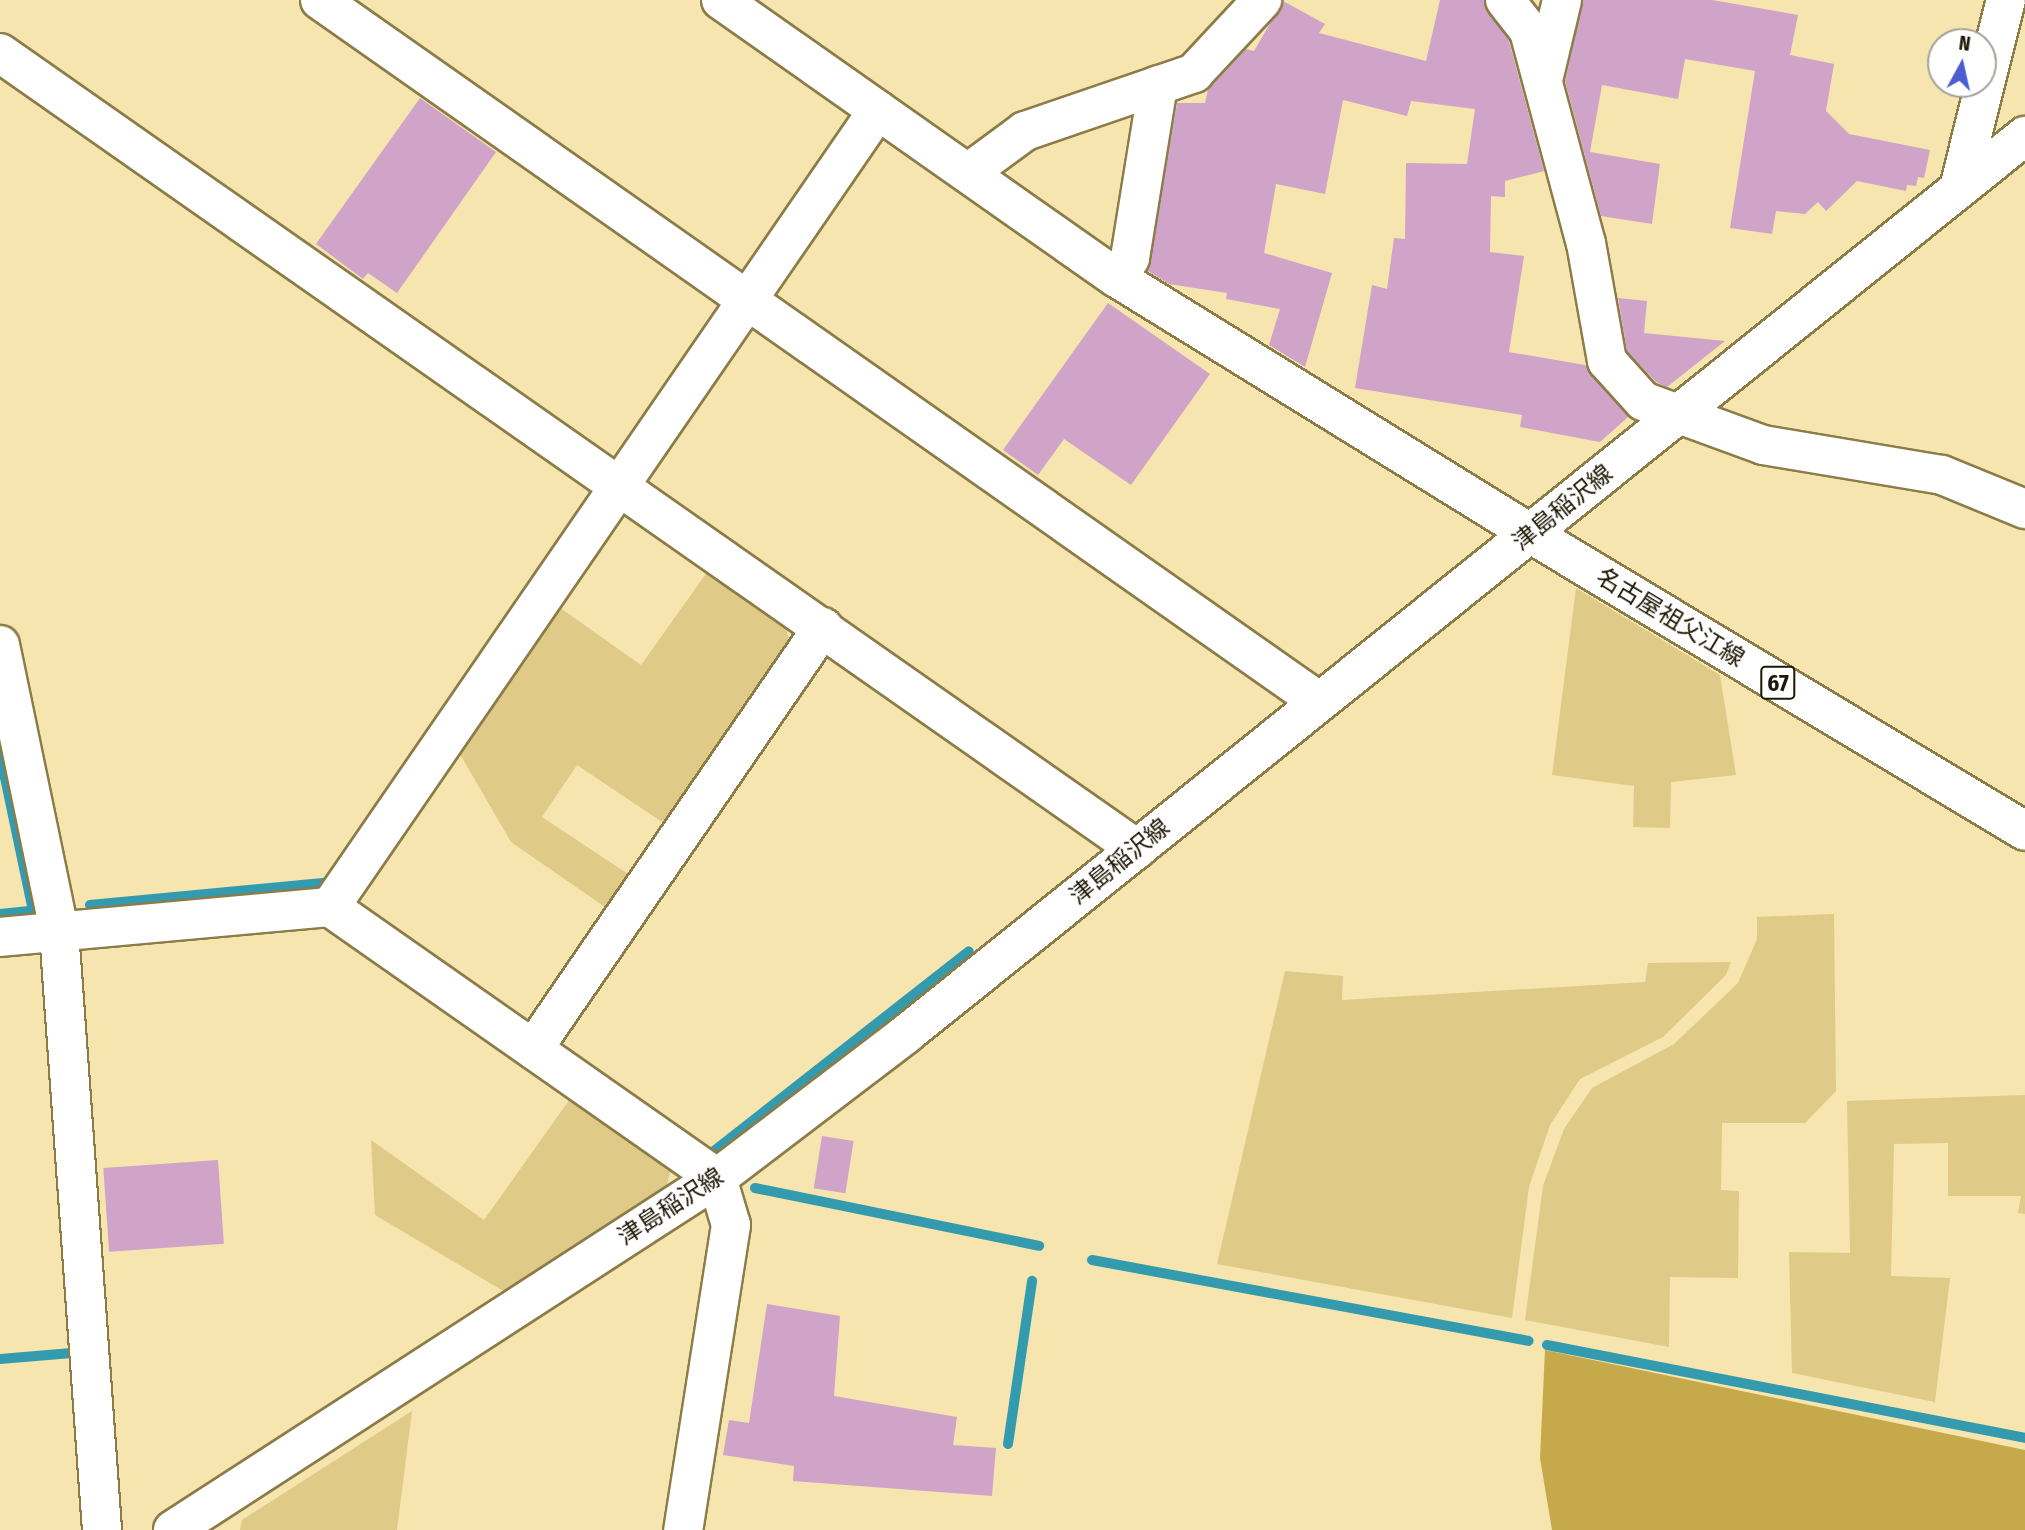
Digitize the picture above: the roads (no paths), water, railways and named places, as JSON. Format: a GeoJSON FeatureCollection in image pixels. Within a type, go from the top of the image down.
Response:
{"type":"FeatureCollection","features":[{"type":"Feature","properties":{"kind":"street"},"geometry":{"type":"LineString","coordinates":[[320,0],[750,297],[1318,701]]}},
{"type":"Feature","properties":{"kind":"street","name":"名古屋祖父江線"},"geometry":{"type":"LineString","coordinates":[[721,0],[1118,278],[1531,534],[2025,831]]}},
{"type":"Feature","properties":{"kind":"street"},"geometry":{"type":"LineString","coordinates":[[968,173],[1025,131],[1194,73],[1262,0]]}},
{"type":"Feature","properties":{"kind":"street"},"geometry":{"type":"LineString","coordinates":[[1504,0],[1529,30],[1586,243],[1607,361],[1643,401],[1675,417],[1763,445],[1942,475],[2025,509]]}},
{"type":"Feature","properties":{"kind":"street"},"geometry":{"type":"LineString","coordinates":[[1543,83],[1562,0]]}},
{"type":"Feature","properties":{"kind":"street"},"geometry":{"type":"LineString","coordinates":[[1959,188],[2006,0]]}},
{"type":"Feature","properties":{"kind":"street"},"geometry":{"type":"LineString","coordinates":[[0,53],[621,485],[1137,849]]}},
{"type":"Feature","properties":{"kind":"street"},"geometry":{"type":"LineString","coordinates":[[1118,278],[1130,258],[1158,85]]}},
{"type":"Feature","properties":{"kind":"street"},"geometry":{"type":"LineString","coordinates":[[330,907],[878,110]]}},
{"type":"Feature","properties":{"kind":"street","name":"津島稲沢線"},"geometry":{"type":"LineString","coordinates":[[173,1530],[717,1178],[1137,849],[2025,136]]}},
{"type":"Feature","properties":{"kind":"street"},"geometry":{"type":"LineString","coordinates":[[533,1049],[823,627]]}},
{"type":"Feature","properties":{"kind":"street"},"geometry":{"type":"LineString","coordinates":[[0,645],[59,931],[102,1530]]}},
{"type":"Feature","properties":{"kind":"street"},"geometry":{"type":"LineString","coordinates":[[0,937],[330,907],[717,1178],[730,1225],[683,1530]]}},
{"type":"Feature","properties":{"kind":"waterway"},"geometry":{"type":"LineString","coordinates":[[0,754],[33,911]]}},
{"type":"Feature","properties":{"kind":"waterway"},"geometry":{"type":"LineString","coordinates":[[90,905],[323,883]]}},
{"type":"Feature","properties":{"kind":"waterway"},"geometry":{"type":"LineString","coordinates":[[0,914],[39,910]]}},
{"type":"Feature","properties":{"kind":"waterway"},"geometry":{"type":"LineString","coordinates":[[701,1149],[709,1155],[969,951]]}},
{"type":"Feature","properties":{"kind":"waterway"},"geometry":{"type":"LineString","coordinates":[[755,1188],[1039,1246]]}},
{"type":"Feature","properties":{"kind":"waterway"},"geometry":{"type":"LineString","coordinates":[[1092,1260],[1529,1341]]}},
{"type":"Feature","properties":{"kind":"waterway"},"geometry":{"type":"LineString","coordinates":[[1008,1444],[1032,1281]]}},
{"type":"Feature","properties":{"kind":"waterway"},"geometry":{"type":"LineString","coordinates":[[1547,1345],[2025,1438]]}},
{"type":"Feature","properties":{"kind":"waterway"},"geometry":{"type":"LineString","coordinates":[[0,1359],[72,1353]]}}]}
